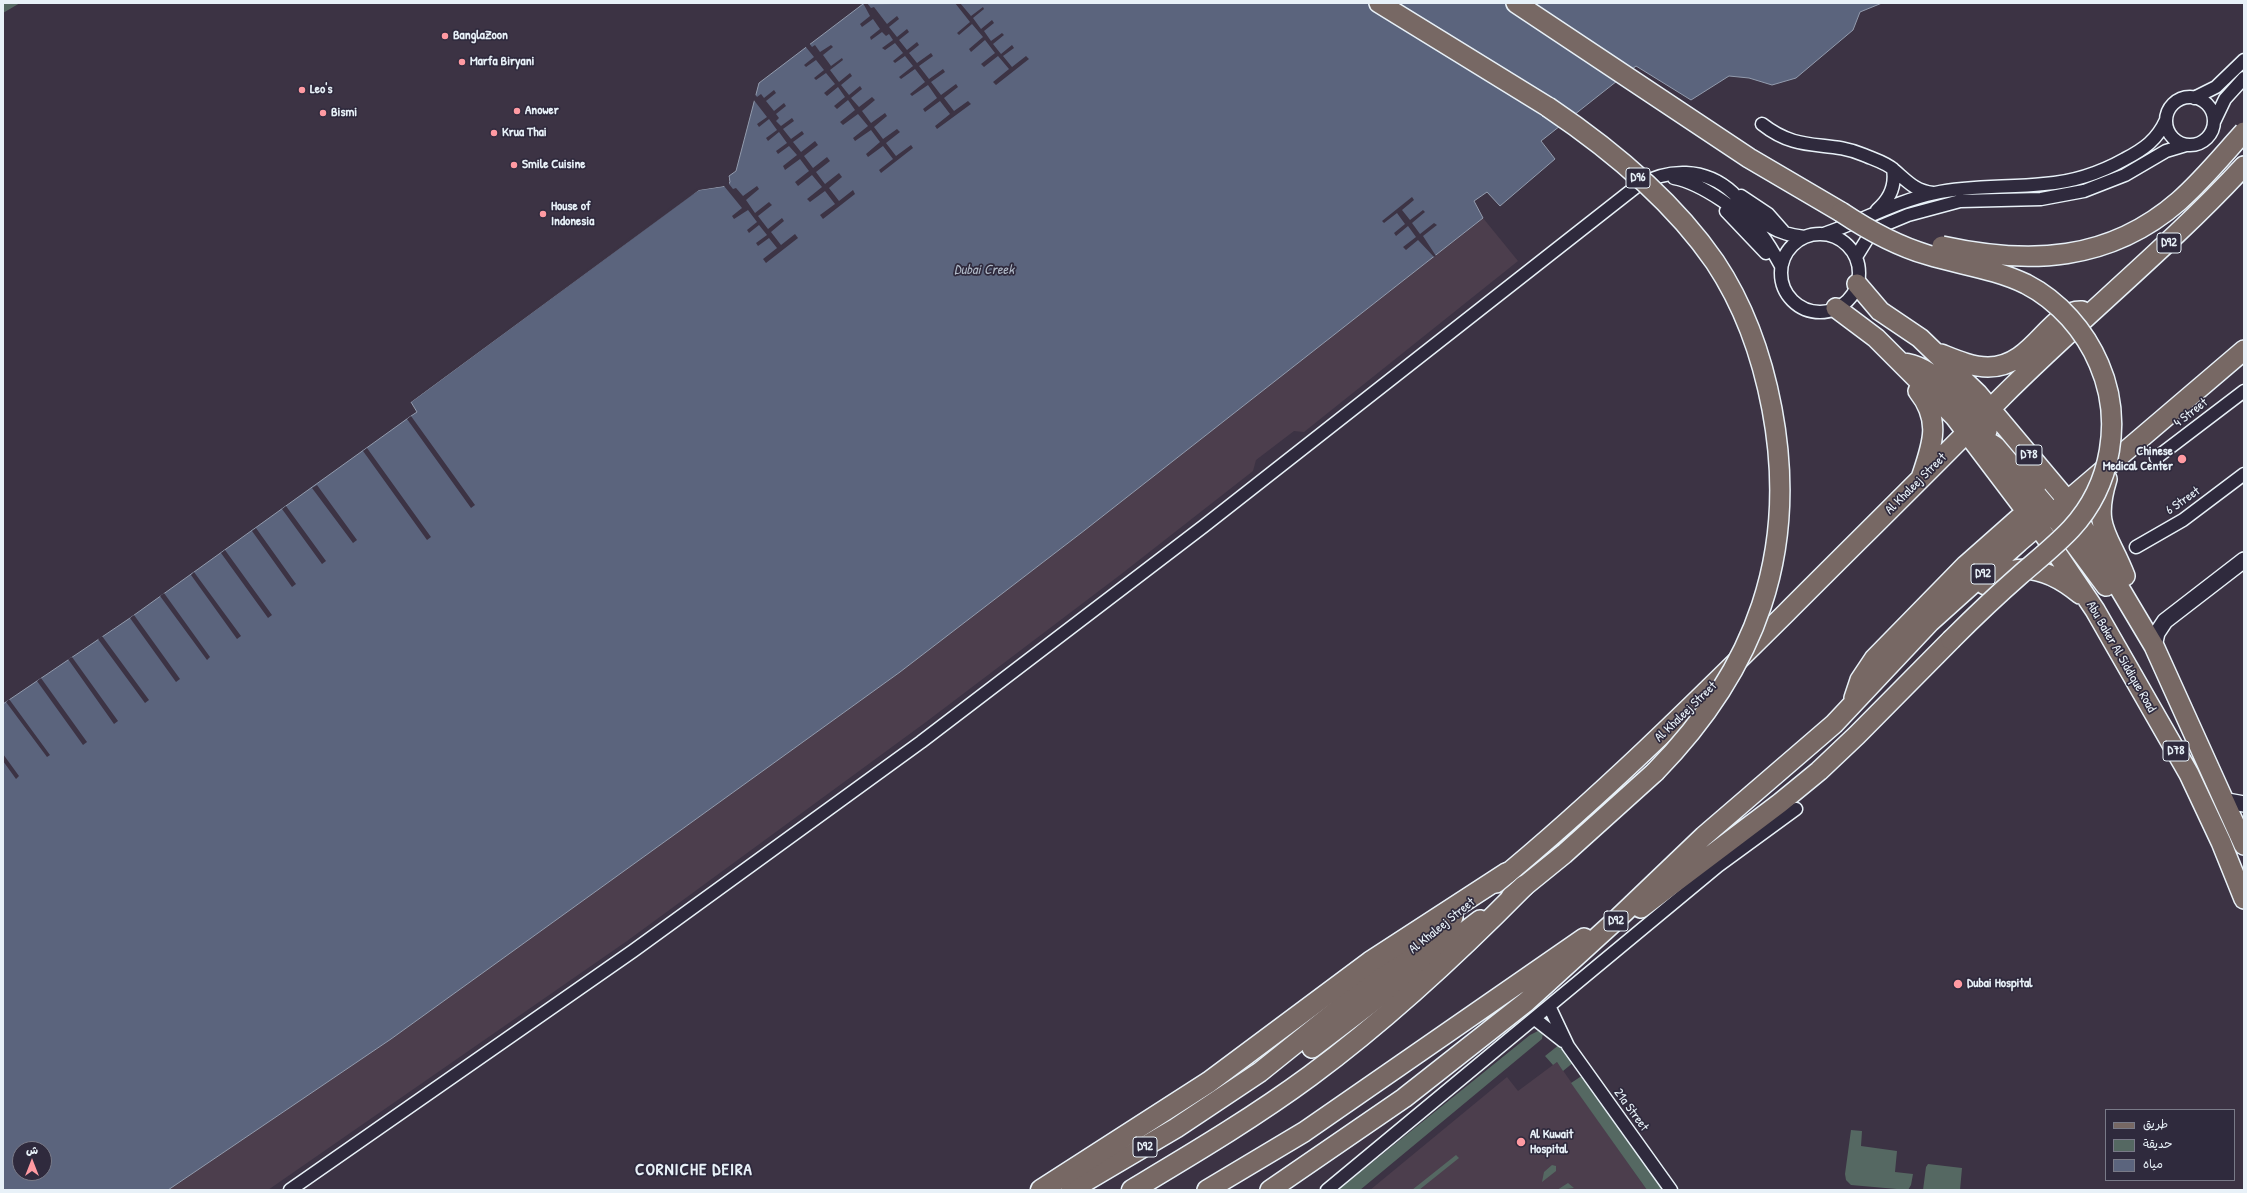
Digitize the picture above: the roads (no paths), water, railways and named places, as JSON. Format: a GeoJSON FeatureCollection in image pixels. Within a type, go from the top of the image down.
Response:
{"type":"FeatureCollection","features":[{"type":"Feature","properties":{"kind":"highway"},"geometry":{"type":"LineString","coordinates":[[1041,1190],[1209,1082],[1370,962],[1438,916],[1507,873]]}},
{"type":"Feature","properties":{"kind":"highway"},"geometry":{"type":"LineString","coordinates":[[1136,1188],[1245,1121],[1316,1072],[1436,971],[1524,886]]}},
{"type":"Feature","properties":{"kind":"main road","name":"D96"},"geometry":{"type":"LineString","coordinates":[[1379,3],[1523,91],[1591,137],[1654,192],[1715,262],[1735,296],[1751,332],[1768,388],[1779,456],[1781,495],[1778,534],[1766,591],[1741,655],[1717,698],[1702,718],[1655,772],[1602,821],[1524,886]]}},
{"type":"Feature","properties":{"kind":"main road"},"geometry":{"type":"LineString","coordinates":[[1207,1190],[1304,1132],[1424,1047],[1493,1003],[1566,950],[1658,896],[1799,789],[1858,735],[1950,640],[2005,587],[2061,539],[2089,506],[2106,468],[2112,440],[2112,412],[2106,385],[2096,357],[2081,331],[2062,310],[2040,292],[2003,274],[1929,255],[1898,244],[1868,230],[1841,212],[1749,158],[1523,7]]}},
{"type":"Feature","properties":{"kind":"main road"},"geometry":{"type":"LineString","coordinates":[[1841,212],[1887,231],[1956,249],[2016,257],[2069,254],[2120,238],[2161,215],[2193,188],[2244,132]]}},
{"type":"Feature","properties":{"kind":"main road","name":"Al Khaleej Street"},"geometry":{"type":"LineString","coordinates":[[1071,1190],[1223,1098],[1290,1049],[1507,873],[1595,797],[1680,718],[1921,480],[1984,420],[2089,313],[2170,242],[2244,166]]}},
{"type":"Feature","properties":{"kind":"main road"},"geometry":{"type":"LineString","coordinates":[[1857,284],[1880,311],[1914,333],[1935,352],[1984,420],[1995,442],[2035,488],[2114,598],[2129,605]]}},
{"type":"Feature","properties":{"kind":"main road"},"geometry":{"type":"LineString","coordinates":[[1836,308],[1863,327],[1902,362],[1984,420]]}},
{"type":"Feature","properties":{"kind":"main road"},"geometry":{"type":"LineString","coordinates":[[1935,352],[1979,366],[1998,366],[2008,364],[2026,354],[2067,314],[2077,311],[2089,313]]}},
{"type":"Feature","properties":{"kind":"main road","name":"D92"},"geometry":{"type":"LineString","coordinates":[[1270,1190],[1362,1128],[1446,1066],[1526,1002],[1614,922],[1704,836],[1814,742],[1853,705],[1930,622],[2032,518],[2052,513],[2244,350]]}},
{"type":"Feature","properties":{"kind":"main road"},"geometry":{"type":"LineString","coordinates":[[1902,362],[1906,376],[1929,406],[1932,414],[1933,431],[1921,480]]}},
{"type":"Feature","properties":{"kind":"main road"},"geometry":{"type":"LineString","coordinates":[[1984,420],[1982,438],[1995,442]]}},
{"type":"Feature","properties":{"kind":"main road","name":"D78"},"geometry":{"type":"LineString","coordinates":[[1984,420],[2029,455],[2067,500],[2154,646],[2222,800],[2242,834]]}},
{"type":"Feature","properties":{"kind":"main road","name":"Abu Baker Al Siddique Road"},"geometry":{"type":"LineString","coordinates":[[1984,420],[2001,477],[2032,518],[2095,610],[2189,774],[2221,842],[2243,894]]}},
{"type":"Feature","properties":{"kind":"main road"},"geometry":{"type":"LineString","coordinates":[[1995,442],[2001,477]]}},
{"type":"Feature","properties":{"kind":"main road"},"geometry":{"type":"LineString","coordinates":[[1853,705],[1860,680],[1874,659],[1966,565],[2032,518],[2035,488],[2034,467],[2029,455]]}},
{"type":"Feature","properties":{"kind":"main road"},"geometry":{"type":"LineString","coordinates":[[2114,461],[2101,499],[2102,524],[2105,537],[2125,575],[2129,605]]}},
{"type":"Feature","properties":{"kind":"main road"},"geometry":{"type":"LineString","coordinates":[[2035,488],[2053,497],[2067,500]]}},
{"type":"Feature","properties":{"kind":"main road"},"geometry":{"type":"LineString","coordinates":[[1930,622],[1956,611],[1998,575],[2018,569],[2030,569],[2061,581],[2080,594],[2095,610]]}},
{"type":"Feature","properties":{"kind":"main road"},"geometry":{"type":"LineString","coordinates":[[1223,1098],[1260,1081],[1294,1061],[1524,886]]}},
{"type":"Feature","properties":{"kind":"street"},"geometry":{"type":"LineString","coordinates":[[290,1190],[633,952],[921,742],[1204,526],[1627,193],[1657,176],[1678,172],[1693,174],[1717,182],[1734,193],[1760,221],[1785,234],[1804,237],[1824,234],[1892,206],[1934,193],[1978,186],[2046,184],[2093,174],[2115,165],[2146,147],[2161,130],[2173,105],[2182,99],[2194,98],[2216,87],[2244,60]]}},
{"type":"Feature","properties":{"kind":"street"},"geometry":{"type":"LineString","coordinates":[[1856,257],[1869,236],[1879,227],[1908,215],[1960,201],[2041,199],[2084,191],[2125,175],[2166,151],[2186,145],[2198,144],[2207,138],[2225,99],[2244,78]]}},
{"type":"Feature","properties":{"kind":"street"},"geometry":{"type":"LineString","coordinates":[[2194,98],[2209,106],[2214,122]]}},
{"type":"Feature","properties":{"kind":"street"},"geometry":{"type":"LineString","coordinates":[[2166,120],[2172,136],[2186,145]]}},
{"type":"Feature","properties":{"kind":"street"},"geometry":{"type":"LineString","coordinates":[[1762,124],[1792,141],[1814,146],[1846,149],[1863,154],[1893,169],[1911,186],[1934,193]]}},
{"type":"Feature","properties":{"kind":"street"},"geometry":{"type":"LineString","coordinates":[[1871,215],[1890,195],[1895,178],[1893,169]]}},
{"type":"Feature","properties":{"kind":"street"},"geometry":{"type":"LineString","coordinates":[[1657,176],[1688,182],[1716,197],[1754,226],[1765,239],[1781,269],[1787,295],[1798,306],[1817,312],[1836,308],[1851,296],[1857,284],[1859,271],[1856,257],[1843,242],[1824,234]]}},
{"type":"Feature","properties":{"kind":"street"},"geometry":{"type":"LineString","coordinates":[[1781,269],[1787,251],[1804,237]]}},
{"type":"Feature","properties":{"kind":"street","name":"4 Street"},"geometry":{"type":"LineString","coordinates":[[2156,458],[2244,391]]}},
{"type":"Feature","properties":{"kind":"street","name":"6 Street"},"geometry":{"type":"LineString","coordinates":[[2136,547],[2183,520],[2244,474]]}},
{"type":"Feature","properties":{"kind":"street"},"geometry":{"type":"LineString","coordinates":[[2154,646],[2161,626],[2176,611],[2244,560]]}},
{"type":"Feature","properties":{"kind":"street"},"geometry":{"type":"LineString","coordinates":[[2222,800],[2244,804]]}},
{"type":"Feature","properties":{"kind":"street"},"geometry":{"type":"LineString","coordinates":[[1327,1190],[1550,1008],[1713,870],[1796,808]]}},
{"type":"Feature","properties":{"kind":"street","name":"21a Street"},"geometry":{"type":"LineString","coordinates":[[1550,1008],[1568,1046],[1671,1190]]}},
{"type":"Feature","properties":{"kind":"street","name":"21a Street"},"geometry":{"type":"LineString","coordinates":[[1535,1019],[1568,1046]]}},
{"type":"Feature","properties":{"kind":"water","name":"Dubai Creek"},"geometry":{"type":"Polygon","coordinates":[[[1882,3],[1860,12],[1853,30],[1796,78],[1772,85],[1749,78],[1729,76],[1691,100],[1636,66],[1541,141],[1555,159],[1500,206],[1487,192],[1474,201],[1483,218],[1085,530],[900,672],[391,1039],[168,1190],[3,1190],[3,704],[130,618],[417,412],[411,402],[691,195],[699,190],[727,186],[730,182],[729,176],[736,171],[759,83],[863,4],[1882,3]]]}},
{"type":"Feature","properties":{"kind":"place","name":"BanglaZoon"},"geometry":{"type":"Point","coordinates":[445,36]}},
{"type":"Feature","properties":{"kind":"place","name":"Marfa Biryani"},"geometry":{"type":"Point","coordinates":[462,62]}},
{"type":"Feature","properties":{"kind":"place","name":"Leo's"},"geometry":{"type":"Point","coordinates":[302,90]}},
{"type":"Feature","properties":{"kind":"place","name":"Anower"},"geometry":{"type":"Point","coordinates":[517,111]}},
{"type":"Feature","properties":{"kind":"place","name":"Bismi"},"geometry":{"type":"Point","coordinates":[323,113]}},
{"type":"Feature","properties":{"kind":"place","name":"Krua Thai"},"geometry":{"type":"Point","coordinates":[494,133]}},
{"type":"Feature","properties":{"kind":"place","name":"Smile Cuisine"},"geometry":{"type":"Point","coordinates":[514,165]}},
{"type":"Feature","properties":{"kind":"place","name":"House of Indonesia"},"geometry":{"type":"Point","coordinates":[543,214]}},
{"type":"Feature","properties":{"kind":"place","name":"Chinese Medical Center"},"geometry":{"type":"Point","coordinates":[2182,459]}},
{"type":"Feature","properties":{"kind":"place","name":"Dubai Hospital"},"geometry":{"type":"Point","coordinates":[1958,984]}},
{"type":"Feature","properties":{"kind":"place","name":"Al Kuwait Hospital"},"geometry":{"type":"Point","coordinates":[1521,1142]}},
{"type":"Feature","properties":{"kind":"district","name":"CORNICHE DEIRA"},"geometry":{"type":"Point","coordinates":[694,1170]}}]}
